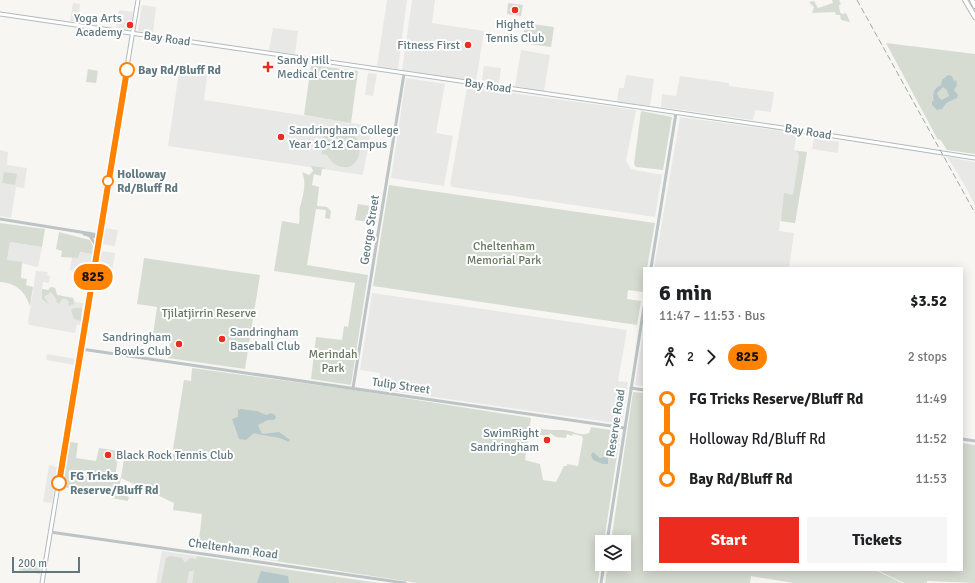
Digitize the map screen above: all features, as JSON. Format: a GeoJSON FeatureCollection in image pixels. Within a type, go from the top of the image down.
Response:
{"type":"FeatureCollection","features":[{"type":"Feature","properties":{"kind":"highway"},"geometry":{"type":"LineString","coordinates":[[965,0],[975,17]]}},
{"type":"Feature","properties":{"kind":"highway"},"geometry":{"type":"LineString","coordinates":[[972,0],[975,6]]}},
{"type":"Feature","properties":{"kind":"main road"},"geometry":{"type":"LineString","coordinates":[[42,583],[138,0]]}},
{"type":"Feature","properties":{"kind":"main road","name":"Bay Road"},"geometry":{"type":"LineString","coordinates":[[0,14],[975,158]]}},
{"type":"Feature","properties":{"kind":"street","name":"George Street"},"geometry":{"type":"LineString","coordinates":[[353,388],[404,74]]}},
{"type":"Feature","properties":{"kind":"street"},"geometry":{"type":"LineString","coordinates":[[651,267],[676,113]]}},
{"type":"Feature","properties":{"kind":"street"},"geometry":{"type":"LineString","coordinates":[[0,219],[99,236]]}},
{"type":"Feature","properties":{"kind":"street"},"geometry":{"type":"LineString","coordinates":[[82,233],[90,236],[99,236]]}},
{"type":"Feature","properties":{"kind":"street"},"geometry":{"type":"LineString","coordinates":[[90,236],[97,248]]}},
{"type":"Feature","properties":{"kind":"street","name":"Reserve Road"},"geometry":{"type":"LineString","coordinates":[[608,535],[643,313]]}},
{"type":"Feature","properties":{"kind":"street","name":"Tulip Street"},"geometry":{"type":"LineString","coordinates":[[80,349],[624,428]]}},
{"type":"Feature","properties":{"kind":"street"},"geometry":{"type":"LineString","coordinates":[[631,388],[643,390]]}},
{"type":"Feature","properties":{"kind":"street"},"geometry":{"type":"LineString","coordinates":[[963,439],[975,441]]}},
{"type":"Feature","properties":{"kind":"street","name":"Cheltenham Road"},"geometry":{"type":"LineString","coordinates":[[50,531],[404,583]]}},
{"type":"Feature","properties":{"kind":"street"},"geometry":{"type":"LineString","coordinates":[[601,583],[603,571]]}},
{"type":"Feature","properties":{"kind":"shaded area"},"geometry":{"type":"Polygon","coordinates":[[[387,0],[407,0],[398,69],[377,66],[387,0]]]}},
{"type":"Feature","properties":{"kind":"shaded area"},"geometry":{"type":"Polygon","coordinates":[[[412,0],[435,0],[432,23],[484,31],[476,82],[402,70],[412,0]]]}},
{"type":"Feature","properties":{"kind":"shaded area"},"geometry":{"type":"Polygon","coordinates":[[[73,3],[80,4],[78,22],[70,21],[73,3]]]}},
{"type":"Feature","properties":{"kind":"shaded area"},"geometry":{"type":"Polygon","coordinates":[[[142,5],[156,7],[153,33],[138,31],[142,5]]]}},
{"type":"Feature","properties":{"kind":"shaded area"},"geometry":{"type":"Polygon","coordinates":[[[119,10],[133,12],[130,30],[116,28],[119,10]]]}},
{"type":"Feature","properties":{"kind":"shaded area"},"geometry":{"type":"Polygon","coordinates":[[[273,28],[298,31],[295,54],[269,51],[273,28]]]}},
{"type":"Feature","properties":{"kind":"shaded area"},"geometry":{"type":"Polygon","coordinates":[[[521,50],[550,55],[544,91],[515,86],[521,50]]]}},
{"type":"Feature","properties":{"kind":"shaded area","name":"Sandringham College Year 10-12 Campus"},"geometry":{"type":"Polygon","coordinates":[[[180,65],[208,70],[204,100],[372,126],[363,175],[168,146],[180,65]]]}},
{"type":"Feature","properties":{"kind":"shaded area"},"geometry":{"type":"Polygon","coordinates":[[[484,66],[501,68],[499,84],[482,80],[484,66]]]}},
{"type":"Feature","properties":{"kind":"shaded area"},"geometry":{"type":"Polygon","coordinates":[[[368,73],[377,74],[373,96],[365,95],[368,73]]]}},
{"type":"Feature","properties":{"kind":"shaded area"},"geometry":{"type":"Polygon","coordinates":[[[626,75],[654,79],[650,106],[617,102],[619,88],[624,88],[626,75]]]}},
{"type":"Feature","properties":{"kind":"shaded area"},"geometry":{"type":"Polygon","coordinates":[[[948,75],[952,76],[954,81],[956,80],[957,85],[954,90],[958,95],[957,98],[947,102],[942,109],[937,110],[932,105],[932,101],[934,101],[934,91],[941,85],[942,80],[948,75]],[[943,87],[937,93],[939,98],[942,100],[949,96],[947,90],[943,87]]]}},
{"type":"Feature","properties":{"kind":"shaded area"},"geometry":{"type":"Polygon","coordinates":[[[680,76],[729,83],[729,86],[774,92],[771,112],[755,110],[753,120],[661,107],[662,94],[676,96],[680,76]]]}},
{"type":"Feature","properties":{"kind":"shaded area"},"geometry":{"type":"Polygon","coordinates":[[[406,78],[445,84],[436,133],[453,136],[444,186],[391,178],[406,78]]]}},
{"type":"Feature","properties":{"kind":"shaded area"},"geometry":{"type":"Polygon","coordinates":[[[467,87],[636,110],[626,161],[631,169],[662,175],[655,217],[452,187],[450,185],[467,87]]]}},
{"type":"Feature","properties":{"kind":"shaded area"},"geometry":{"type":"Polygon","coordinates":[[[680,117],[797,133],[794,150],[807,152],[795,223],[780,221],[779,231],[794,233],[789,267],[654,267],[680,117]]]}},
{"type":"Feature","properties":{"kind":"shaded area"},"geometry":{"type":"Polygon","coordinates":[[[814,138],[839,142],[838,153],[812,149],[814,138]]]}},
{"type":"Feature","properties":{"kind":"shaded area"},"geometry":{"type":"Polygon","coordinates":[[[0,150],[8,152],[7,165],[27,168],[24,188],[16,187],[11,218],[0,216],[0,150]]]}},
{"type":"Feature","properties":{"kind":"shaded area"},"geometry":{"type":"Polygon","coordinates":[[[947,157],[975,162],[975,205],[964,184],[947,157]]]}},
{"type":"Feature","properties":{"kind":"shaded area"},"geometry":{"type":"Polygon","coordinates":[[[104,228],[118,230],[115,246],[101,244],[104,228]]]}},
{"type":"Feature","properties":{"kind":"shaded area"},"geometry":{"type":"Polygon","coordinates":[[[10,242],[42,247],[38,267],[7,260],[10,242]]]}},
{"type":"Feature","properties":{"kind":"shaded area"},"geometry":{"type":"Polygon","coordinates":[[[100,251],[115,253],[112,271],[97,269],[100,251]]]}},
{"type":"Feature","properties":{"kind":"shaded area"},"geometry":{"type":"Polygon","coordinates":[[[79,252],[92,254],[89,273],[70,270],[72,257],[79,252]]]}},
{"type":"Feature","properties":{"kind":"shaded area"},"geometry":{"type":"Polygon","coordinates":[[[36,271],[48,272],[47,275],[50,276],[49,283],[43,282],[42,289],[48,290],[51,287],[55,288],[57,295],[73,298],[75,302],[83,303],[80,325],[77,324],[75,333],[29,325],[28,322],[36,271]]]}},
{"type":"Feature","properties":{"kind":"shaded area"},"geometry":{"type":"Polygon","coordinates":[[[372,293],[627,330],[618,381],[628,382],[622,424],[378,389],[380,373],[360,370],[372,293]]]}},
{"type":"Feature","properties":{"kind":"shaded area"},"geometry":{"type":"Polygon","coordinates":[[[643,335],[643,386],[635,385],[643,335]]]}},
{"type":"Feature","properties":{"kind":"shaded area"},"geometry":{"type":"Polygon","coordinates":[[[47,354],[76,359],[75,365],[46,360],[47,354]]]}},
{"type":"Feature","properties":{"kind":"shaded area"},"geometry":{"type":"Polygon","coordinates":[[[238,410],[257,411],[266,415],[271,413],[275,415],[276,418],[274,420],[268,420],[258,425],[262,434],[279,432],[290,440],[288,442],[280,438],[254,433],[246,440],[239,439],[232,419],[238,417],[238,410]]]}},
{"type":"Feature","properties":{"kind":"shaded area"},"geometry":{"type":"Polygon","coordinates":[[[593,452],[600,458],[608,456],[608,464],[603,464],[593,460],[591,455],[593,452]]]}},
{"type":"Feature","properties":{"kind":"shaded area"},"geometry":{"type":"Polygon","coordinates":[[[49,465],[57,467],[52,503],[43,502],[49,465]]]}},
{"type":"Feature","properties":{"kind":"shaded area"},"geometry":{"type":"Polygon","coordinates":[[[162,551],[197,556],[192,583],[156,583],[162,551]]]}},
{"type":"Feature","properties":{"kind":"shaded area"},"geometry":{"type":"Polygon","coordinates":[[[261,571],[288,576],[289,583],[257,583],[261,571]]]}},
{"type":"Feature","properties":{"kind":"green space"},"geometry":{"type":"Polygon","coordinates":[[[832,0],[839,0],[841,4],[839,5],[840,12],[842,14],[846,13],[850,22],[841,20],[840,15],[836,15],[835,12],[812,13],[814,7],[809,2],[814,1],[818,8],[833,3],[832,0]]]}},
{"type":"Feature","properties":{"kind":"green space","name":"Highett Tennis Club"},"geometry":{"type":"Polygon","coordinates":[[[508,3],[523,5],[521,16],[507,14],[508,3]]]}},
{"type":"Feature","properties":{"kind":"green space"},"geometry":{"type":"Polygon","coordinates":[[[525,23],[554,27],[551,47],[522,43],[525,23]]]}},
{"type":"Feature","properties":{"kind":"green space"},"geometry":{"type":"Polygon","coordinates":[[[886,43],[975,54],[975,154],[947,150],[940,139],[938,140],[886,43]]]}},
{"type":"Feature","properties":{"kind":"green space"},"geometry":{"type":"Polygon","coordinates":[[[311,65],[358,71],[351,123],[304,115],[311,65]]]}},
{"type":"Feature","properties":{"kind":"green space"},"geometry":{"type":"Polygon","coordinates":[[[88,69],[98,71],[96,83],[86,82],[88,69]]]}},
{"type":"Feature","properties":{"kind":"green space"},"geometry":{"type":"Polygon","coordinates":[[[641,111],[672,117],[663,170],[636,167],[634,164],[641,111]]]}},
{"type":"Feature","properties":{"kind":"green space"},"geometry":{"type":"Polygon","coordinates":[[[334,127],[342,127],[349,130],[358,141],[360,148],[359,156],[356,162],[349,167],[336,165],[327,155],[322,154],[322,138],[334,127]]]}},
{"type":"Feature","properties":{"kind":"green space"},"geometry":{"type":"Polygon","coordinates":[[[796,151],[807,152],[795,223],[781,221],[784,193],[793,195],[799,157],[798,152],[796,151]]]}},
{"type":"Feature","properties":{"kind":"green space","name":"Merindah Park"},"geometry":{"type":"Polygon","coordinates":[[[311,166],[326,168],[322,169],[321,176],[314,174],[312,185],[319,187],[317,206],[327,207],[331,211],[330,219],[325,218],[326,210],[316,209],[307,265],[368,275],[351,385],[311,379],[316,337],[342,340],[344,326],[348,327],[355,283],[274,271],[282,221],[299,224],[304,185],[302,172],[309,175],[313,171],[311,166]]]}},
{"type":"Feature","properties":{"kind":"green space"},"geometry":{"type":"Polygon","coordinates":[[[4,172],[17,174],[15,185],[2,183],[4,172]]]}},
{"type":"Feature","properties":{"kind":"green space","name":"Cheltenham Memorial Park"},"geometry":{"type":"Polygon","coordinates":[[[389,185],[655,223],[647,267],[643,267],[643,292],[628,290],[627,299],[641,301],[637,325],[373,286],[389,185]]]}},
{"type":"Feature","properties":{"kind":"green space"},"geometry":{"type":"Polygon","coordinates":[[[358,204],[370,206],[378,212],[376,223],[355,220],[358,204]]]}},
{"type":"Feature","properties":{"kind":"green space"},"geometry":{"type":"Polygon","coordinates":[[[0,223],[45,229],[42,247],[10,242],[7,260],[22,262],[21,278],[27,279],[26,285],[33,287],[30,306],[26,296],[20,289],[11,284],[0,282],[0,223]]]}},
{"type":"Feature","properties":{"kind":"green space"},"geometry":{"type":"Polygon","coordinates":[[[59,232],[90,240],[93,246],[92,254],[80,252],[78,258],[61,257],[62,251],[56,249],[59,232]]]}},
{"type":"Feature","properties":{"kind":"green space","name":"Tjilatjirrin Reserve"},"geometry":{"type":"Polygon","coordinates":[[[144,258],[260,275],[245,369],[168,358],[171,338],[153,335],[157,307],[137,304],[144,258]]]}},
{"type":"Feature","properties":{"kind":"green space"},"geometry":{"type":"Polygon","coordinates":[[[51,287],[55,288],[57,295],[73,298],[74,304],[68,306],[69,302],[66,299],[62,299],[59,304],[57,302],[55,303],[57,300],[51,292],[44,297],[50,305],[42,299],[42,289],[48,290],[51,287]]]}},
{"type":"Feature","properties":{"kind":"green space"},"geometry":{"type":"Polygon","coordinates":[[[74,308],[82,308],[81,321],[74,319],[71,310],[74,308]]]}},
{"type":"Feature","properties":{"kind":"green space"},"geometry":{"type":"Polygon","coordinates":[[[192,368],[354,390],[531,418],[525,460],[540,464],[543,480],[556,482],[564,466],[567,466],[567,464],[578,466],[583,439],[582,436],[573,434],[572,436],[567,434],[566,438],[556,437],[550,433],[549,436],[540,435],[541,429],[567,430],[579,434],[585,434],[589,433],[591,427],[618,431],[620,435],[605,535],[595,535],[595,571],[599,571],[598,583],[417,583],[198,549],[202,514],[173,510],[174,503],[121,478],[125,452],[168,457],[172,455],[184,380],[191,381],[192,368]]]}},
{"type":"Feature","properties":{"kind":"green space"},"geometry":{"type":"Polygon","coordinates":[[[633,392],[643,393],[643,571],[877,571],[902,583],[793,583],[751,576],[750,583],[605,583],[607,571],[631,571],[631,535],[612,535],[633,392]]]}},
{"type":"Feature","properties":{"kind":"green space"},"geometry":{"type":"Polygon","coordinates":[[[70,442],[78,443],[76,458],[96,461],[99,448],[119,451],[115,477],[121,478],[118,493],[129,497],[128,501],[111,498],[112,494],[61,487],[70,442]]]}},
{"type":"Feature","properties":{"kind":"green space"},"geometry":{"type":"Polygon","coordinates":[[[963,443],[975,445],[975,583],[927,581],[927,583],[904,583],[879,571],[963,571],[963,443]]]}},
{"type":"Feature","properties":{"kind":"green space"},"geometry":{"type":"Polygon","coordinates":[[[170,556],[182,558],[185,563],[190,558],[196,559],[197,556],[379,583],[192,583],[194,570],[189,572],[187,583],[161,583],[166,558],[170,556]]]}},
{"type":"Feature","properties":{"kind":"green space"},"geometry":{"type":"Polygon","coordinates":[[[21,564],[41,567],[40,574],[19,570],[21,564]]]}},
{"type":"Feature","properties":{"kind":"railway"},"geometry":{"type":"LineString","coordinates":[[857,0],[975,213]]}},
{"type":"Feature","properties":{"kind":"bus line","name":"825"},"geometry":{"type":"LineString","coordinates":[[59,483],[62,464],[61,460],[127,70]]}},
{"type":"Feature","properties":{"kind":"place","name":"Highett Tennis Club"},"geometry":{"type":"Point","coordinates":[515,10]}},
{"type":"Feature","properties":{"kind":"place","name":"Yoga Arts Academy"},"geometry":{"type":"Point","coordinates":[130,25]}},
{"type":"Feature","properties":{"kind":"place","name":"Fitness First"},"geometry":{"type":"Point","coordinates":[468,45]}},
{"type":"Feature","properties":{"kind":"place","name":"Sandy Hill Medical Centre"},"geometry":{"type":"Point","coordinates":[268,67]}},
{"type":"Feature","properties":{"kind":"place","name":"Bay Rd/Bluff Rd"},"geometry":{"type":"Point","coordinates":[127,70]}},
{"type":"Feature","properties":{"kind":"place","name":"Sandringham College Year 10-12 Campus"},"geometry":{"type":"Point","coordinates":[281,137]}},
{"type":"Feature","properties":{"kind":"place","name":"Holloway Rd/Bluff Rd"},"geometry":{"type":"Point","coordinates":[108,181]}},
{"type":"Feature","properties":{"kind":"place","name":"Sandringham Baseball Club"},"geometry":{"type":"Point","coordinates":[222,339]}},
{"type":"Feature","properties":{"kind":"place","name":"Sandringham Bowls Club"},"geometry":{"type":"Point","coordinates":[179,344]}},
{"type":"Feature","properties":{"kind":"place","name":"SwimRight Sandringham"},"geometry":{"type":"Point","coordinates":[547,440]}},
{"type":"Feature","properties":{"kind":"place","name":"Black Rock Tennis Club"},"geometry":{"type":"Point","coordinates":[108,455]}},
{"type":"Feature","properties":{"kind":"place","name":"FG Tricks Reserve/Bluff Rd"},"geometry":{"type":"Point","coordinates":[59,483]}}]}
